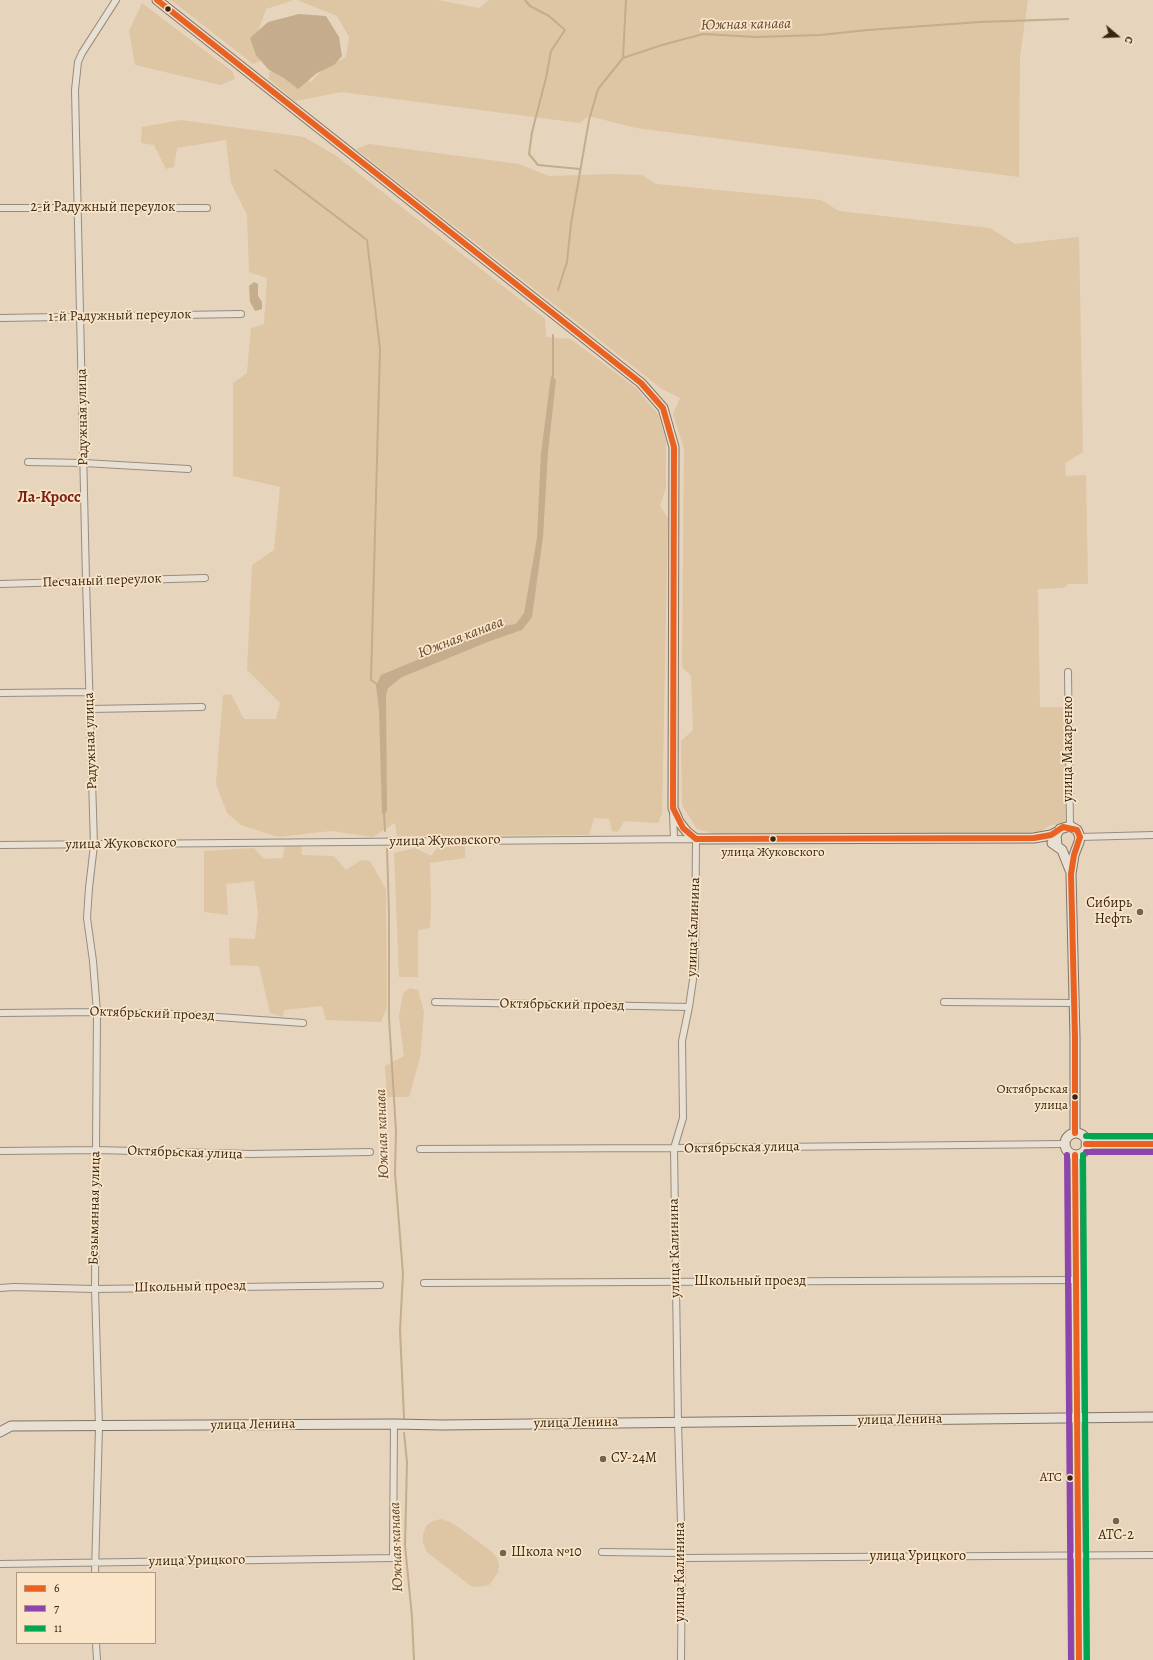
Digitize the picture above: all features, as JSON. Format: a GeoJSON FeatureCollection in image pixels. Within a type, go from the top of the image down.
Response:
{"type":"FeatureCollection","features":[{"type":"Feature","properties":{"kind":"street","name":"Радужная улица"},"geometry":{"type":"LineString","coordinates":[[94,845],[86,582],[75,90],[78,62],[82,53],[116,0]]}},
{"type":"Feature","properties":{"kind":"street"},"geometry":{"type":"LineString","coordinates":[[157,0],[641,383],[663,408],[674,447],[674,839]]}},
{"type":"Feature","properties":{"kind":"street","name":"2-й Радужный переулок"},"geometry":{"type":"LineString","coordinates":[[0,208],[207,208]]}},
{"type":"Feature","properties":{"kind":"street","name":"1-й Радужный переулок"},"geometry":{"type":"LineString","coordinates":[[0,318],[241,314]]}},
{"type":"Feature","properties":{"kind":"street"},"geometry":{"type":"LineString","coordinates":[[28,462],[188,468]]}},
{"type":"Feature","properties":{"kind":"street","name":"Песчаный переулок"},"geometry":{"type":"LineString","coordinates":[[0,584],[205,578]]}},
{"type":"Feature","properties":{"kind":"street","name":"улица Макаренко"},"geometry":{"type":"LineString","coordinates":[[1068,672],[1070,826]]}},
{"type":"Feature","properties":{"kind":"street"},"geometry":{"type":"LineString","coordinates":[[0,693],[89,692]]}},
{"type":"Feature","properties":{"kind":"street"},"geometry":{"type":"LineString","coordinates":[[90,709],[202,707]]}},
{"type":"Feature","properties":{"kind":"street"},"geometry":{"type":"LineString","coordinates":[[673,808],[683,828],[696,839]]}},
{"type":"Feature","properties":{"kind":"street"},"geometry":{"type":"LineString","coordinates":[[1071,874],[1055,838],[1057,832],[1064,827],[1070,826],[1077,830],[1078,842],[1071,874],[1075,1133]]}},
{"type":"Feature","properties":{"kind":"street","name":"улица Жуковского"},"geometry":{"type":"LineString","coordinates":[[0,846],[674,839],[1034,838],[1051,835],[1057,832]]}},
{"type":"Feature","properties":{"kind":"street"},"geometry":{"type":"LineString","coordinates":[[1078,842],[1153,835]]}},
{"type":"Feature","properties":{"kind":"street"},"geometry":{"type":"LineString","coordinates":[[1034,838],[1044,840],[1060,848],[1073,850],[1078,842]]}},
{"type":"Feature","properties":{"kind":"street","name":"улица Калинина"},"geometry":{"type":"LineString","coordinates":[[681,1660],[682,1555],[678,1422],[674,1148],[683,1118],[682,1041],[695,966],[696,839]]}},
{"type":"Feature","properties":{"kind":"street","name":"Безымянная улица"},"geometry":{"type":"LineString","coordinates":[[94,845],[87,918],[93,961],[97,1012],[95,1289],[99,1426],[95,1572]]}},
{"type":"Feature","properties":{"kind":"street","name":"Октябрьский проезд"},"geometry":{"type":"LineString","coordinates":[[435,1002],[689,1007]]}},
{"type":"Feature","properties":{"kind":"street"},"geometry":{"type":"LineString","coordinates":[[944,1002],[1074,1003]]}},
{"type":"Feature","properties":{"kind":"street","name":"Октябрьский проезд"},"geometry":{"type":"LineString","coordinates":[[0,1013],[97,1012],[175,1014],[303,1023]]}},
{"type":"Feature","properties":{"kind":"street"},"geometry":{"type":"LineString","coordinates":[[1075,1133],[1083,1136],[1086,1144],[1083,1152],[1075,1155],[1068,1151],[1065,1144],[1068,1136],[1075,1133]]}},
{"type":"Feature","properties":{"kind":"street","name":"Октябрьская улица"},"geometry":{"type":"LineString","coordinates":[[420,1149],[1065,1144]]}},
{"type":"Feature","properties":{"kind":"street"},"geometry":{"type":"LineString","coordinates":[[1086,1144],[1153,1144]]}},
{"type":"Feature","properties":{"kind":"street","name":"Октябрьская улица"},"geometry":{"type":"LineString","coordinates":[[0,1151],[96,1150],[251,1154],[370,1152]]}},
{"type":"Feature","properties":{"kind":"street"},"geometry":{"type":"LineString","coordinates":[[1075,1155],[1079,1660]]}},
{"type":"Feature","properties":{"kind":"street","name":"Школьный проезд"},"geometry":{"type":"LineString","coordinates":[[424,1283],[1076,1280]]}},
{"type":"Feature","properties":{"kind":"street","name":"Школьный проезд"},"geometry":{"type":"LineString","coordinates":[[0,1288],[14,1286],[95,1289],[380,1284]]}},
{"type":"Feature","properties":{"kind":"street","name":"улица Ленина"},"geometry":{"type":"LineString","coordinates":[[0,1426],[442,1425],[1153,1417]]}},
{"type":"Feature","properties":{"kind":"street","name":"улица Урицкого"},"geometry":{"type":"LineString","coordinates":[[0,1564],[393,1558],[394,1424]]}},
{"type":"Feature","properties":{"kind":"street"},"geometry":{"type":"LineString","coordinates":[[0,1432],[11,1426]]}},
{"type":"Feature","properties":{"kind":"street","name":"улица Урицкого"},"geometry":{"type":"LineString","coordinates":[[602,1552],[682,1555],[1153,1555]]}},
{"type":"Feature","properties":{"kind":"street"},"geometry":{"type":"LineString","coordinates":[[96,1644],[97,1660]]}},
{"type":"Feature","properties":{"kind":"shaded area"},"geometry":{"type":"Polygon","coordinates":[[[171,0],[294,0],[266,9],[253,46],[263,60],[253,64],[171,0]]]}},
{"type":"Feature","properties":{"kind":"shaded area"},"geometry":{"type":"Polygon","coordinates":[[[297,0],[438,0],[479,8],[489,0],[1028,0],[1020,56],[1019,177],[636,128],[589,116],[580,123],[341,92],[295,101],[269,79],[269,72],[287,71],[311,82],[323,69],[346,57],[349,37],[337,16],[297,0]]]}},
{"type":"Feature","properties":{"kind":"shaded area"},"geometry":{"type":"Polygon","coordinates":[[[142,3],[233,72],[235,79],[220,85],[135,65],[129,31],[142,3]]]}},
{"type":"Feature","properties":{"kind":"shaded area"},"geometry":{"type":"Polygon","coordinates":[[[299,14],[326,16],[339,37],[342,56],[334,65],[317,73],[298,89],[284,78],[269,70],[256,55],[250,38],[268,22],[299,14]]]}},
{"type":"Feature","properties":{"kind":"shaded area"},"geometry":{"type":"Polygon","coordinates":[[[181,120],[304,137],[335,155],[545,319],[546,337],[571,339],[637,389],[658,414],[666,441],[666,488],[660,506],[668,518],[662,813],[658,823],[624,821],[618,832],[612,831],[609,819],[594,818],[589,835],[397,836],[395,823],[373,837],[331,831],[278,837],[241,825],[227,813],[216,784],[223,695],[231,694],[244,719],[276,719],[280,703],[247,670],[252,565],[274,550],[280,487],[233,476],[233,383],[247,373],[251,328],[264,324],[267,278],[249,272],[247,215],[231,183],[226,140],[177,148],[174,167],[166,169],[154,145],[141,143],[142,127],[181,120]]]}},
{"type":"Feature","properties":{"kind":"shaded area"},"geometry":{"type":"Polygon","coordinates":[[[369,144],[519,164],[549,176],[611,174],[642,175],[656,184],[821,200],[839,211],[990,228],[1015,244],[1079,237],[1083,452],[1065,463],[1066,476],[1086,475],[1088,584],[1068,584],[1064,588],[1038,589],[1040,707],[1064,707],[1067,821],[1049,826],[1037,834],[715,834],[697,829],[682,805],[681,741],[693,730],[691,676],[682,667],[684,449],[673,414],[680,398],[662,389],[356,149],[369,144]]]}},
{"type":"Feature","properties":{"kind":"shaded area"},"geometry":{"type":"Polygon","coordinates":[[[254,282],[258,284],[258,296],[262,302],[262,309],[255,311],[250,302],[249,286],[254,282]]]}},
{"type":"Feature","properties":{"kind":"shaded area"},"geometry":{"type":"Polygon","coordinates":[[[551,376],[556,380],[548,452],[543,537],[532,617],[522,630],[490,641],[402,677],[388,688],[386,695],[387,810],[384,816],[382,813],[379,710],[376,686],[381,675],[497,627],[516,624],[524,613],[537,538],[541,453],[551,376]]]}},
{"type":"Feature","properties":{"kind":"shaded area"},"geometry":{"type":"Polygon","coordinates":[[[285,843],[301,844],[302,855],[334,856],[346,870],[361,860],[370,861],[386,889],[387,1007],[381,1022],[326,1020],[322,1006],[284,1010],[283,1017],[270,1013],[259,966],[230,965],[229,938],[255,939],[258,913],[254,881],[226,884],[228,915],[204,912],[204,851],[254,848],[264,859],[283,858],[285,843]]]}},
{"type":"Feature","properties":{"kind":"shaded area"},"geometry":{"type":"Polygon","coordinates":[[[465,845],[465,858],[430,863],[430,928],[418,930],[418,977],[399,977],[394,853],[415,848],[431,856],[437,848],[465,845]]]}},
{"type":"Feature","properties":{"kind":"shaded area"},"geometry":{"type":"Polygon","coordinates":[[[410,988],[418,990],[424,1012],[420,1057],[409,1097],[387,1097],[385,1066],[404,1056],[399,1016],[403,993],[410,988]]]}},
{"type":"Feature","properties":{"kind":"shaded area"},"geometry":{"type":"Polygon","coordinates":[[[441,1519],[458,1527],[492,1552],[497,1558],[499,1565],[498,1573],[489,1585],[477,1587],[471,1586],[427,1552],[423,1543],[423,1535],[426,1526],[433,1521],[441,1519]]]}},
{"type":"Feature","properties":{"kind":"waterway"},"geometry":{"type":"LineString","coordinates":[[525,0],[530,6],[549,16],[565,30],[551,51],[546,78],[532,132],[529,154],[538,165],[580,169]]}},
{"type":"Feature","properties":{"kind":"waterway"},"geometry":{"type":"LineString","coordinates":[[623,58],[626,0]]}},
{"type":"Feature","properties":{"kind":"waterway","name":"Южная канава"},"geometry":{"type":"LineString","coordinates":[[558,290],[567,262],[571,224],[589,120],[598,89],[623,58],[662,45],[703,34],[756,37],[820,35],[980,22],[1068,19]]}},
{"type":"Feature","properties":{"kind":"waterway"},"geometry":{"type":"LineString","coordinates":[[275,170],[367,240],[380,349],[371,680],[378,685]]}},
{"type":"Feature","properties":{"kind":"waterway","name":"Южная канава"},"geometry":{"type":"LineString","coordinates":[[553,335],[553,380]]}},
{"type":"Feature","properties":{"kind":"waterway","name":"Южная канава"},"geometry":{"type":"LineString","coordinates":[[384,814],[385,831]]}},
{"type":"Feature","properties":{"kind":"waterway","name":"Южная канава"},"geometry":{"type":"LineString","coordinates":[[387,849],[389,912],[389,1018],[396,1131],[395,1173],[403,1274],[400,1330],[404,1418]]}},
{"type":"Feature","properties":{"kind":"waterway","name":"Южная канава"},"geometry":{"type":"LineString","coordinates":[[404,1433],[407,1462],[405,1545],[412,1617],[414,1660]]}},
{"type":"Feature","properties":{"kind":"transit line","name":"6"},"geometry":{"type":"LineString","coordinates":[[157,0],[641,383],[663,408],[674,447],[673,808],[683,828],[696,839]]}},
{"type":"Feature","properties":{"kind":"transit line","name":"6"},"geometry":{"type":"LineString","coordinates":[[696,839],[1034,838],[1051,835],[1063,827],[1077,830],[1080,837],[1074,855],[1071,874],[1075,1038],[1075,1133]]}},
{"type":"Feature","properties":{"kind":"transit line","name":"11"},"geometry":{"type":"LineString","coordinates":[[1086,1136],[1153,1136]]}},
{"type":"Feature","properties":{"kind":"transit line","name":"6"},"geometry":{"type":"LineString","coordinates":[[1086,1144],[1153,1144]]}},
{"type":"Feature","properties":{"kind":"transit line","name":"7"},"geometry":{"type":"LineString","coordinates":[[1086,1152],[1153,1152]]}},
{"type":"Feature","properties":{"kind":"transit line","name":"7"},"geometry":{"type":"LineString","coordinates":[[1067,1155],[1071,1660]]}},
{"type":"Feature","properties":{"kind":"transit line","name":"6"},"geometry":{"type":"LineString","coordinates":[[1075,1155],[1079,1660]]}},
{"type":"Feature","properties":{"kind":"transit line","name":"11"},"geometry":{"type":"LineString","coordinates":[[1083,1155],[1087,1660]]}},
{"type":"Feature","properties":{"kind":"place","name":"улица Жуковского"},"geometry":{"type":"Point","coordinates":[773,839]}},
{"type":"Feature","properties":{"kind":"place","name":"Сибирь Нефть"},"geometry":{"type":"Point","coordinates":[1140,912]}},
{"type":"Feature","properties":{"kind":"place","name":"Октябрьская улица"},"geometry":{"type":"Point","coordinates":[1075,1097]}},
{"type":"Feature","properties":{"kind":"place","name":"СУ-24М"},"geometry":{"type":"Point","coordinates":[603,1459]}},
{"type":"Feature","properties":{"kind":"place","name":"АТС"},"geometry":{"type":"Point","coordinates":[1070,1478]}},
{"type":"Feature","properties":{"kind":"place","name":"АТС-2"},"geometry":{"type":"Point","coordinates":[1116,1521]}},
{"type":"Feature","properties":{"kind":"place","name":"Школа №10"},"geometry":{"type":"Point","coordinates":[503,1553]}},
{"type":"Feature","properties":{"kind":"district","name":"Ла-Кросс"},"geometry":{"type":"Point","coordinates":[49,498]}}]}
